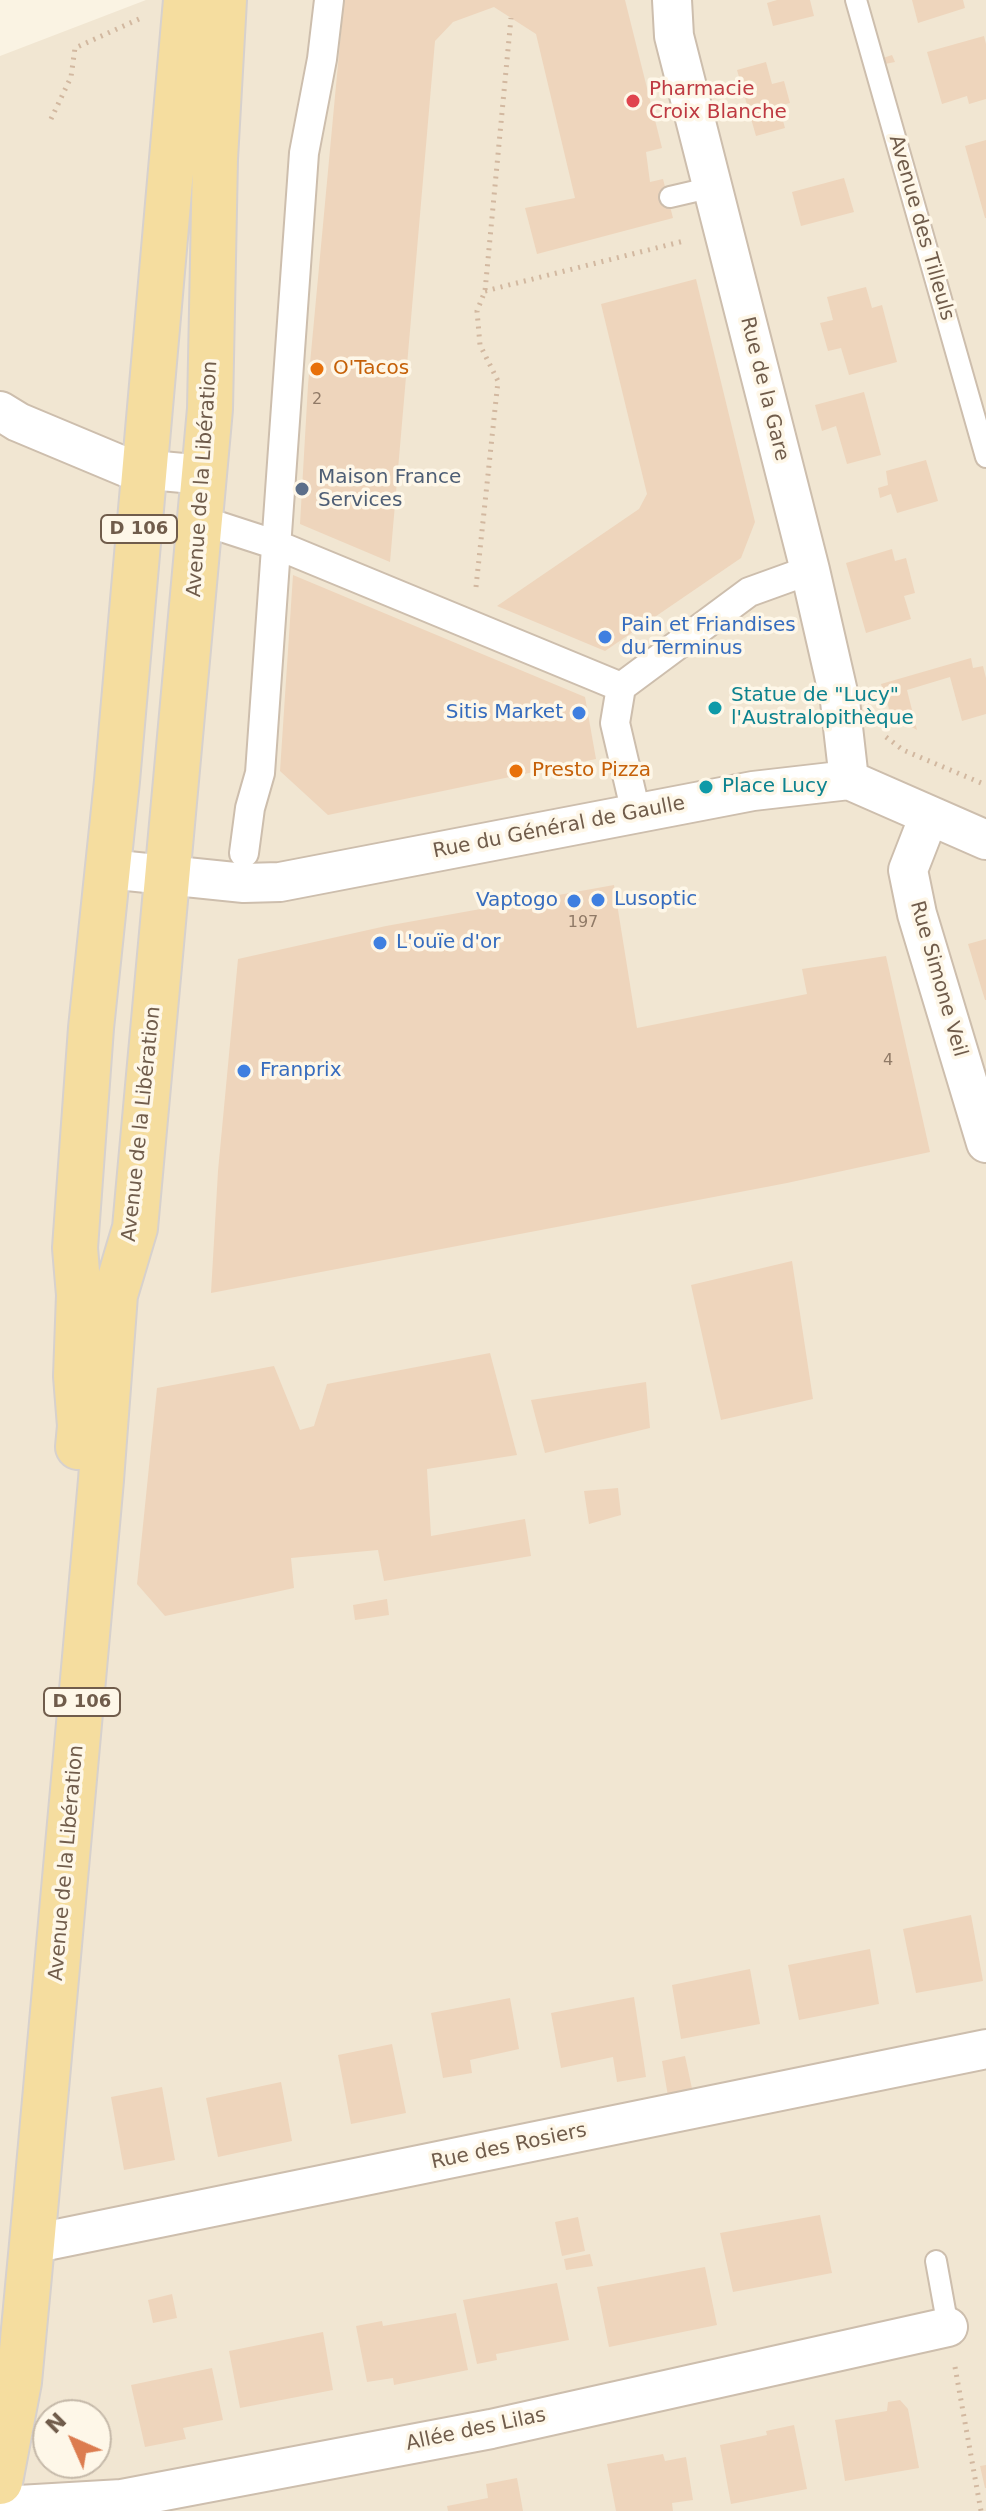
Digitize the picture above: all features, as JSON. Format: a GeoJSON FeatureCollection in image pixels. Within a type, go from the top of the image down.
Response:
{"type":"FeatureCollection","features":[{"type":"Feature","properties":{"kind":"main road","name":"Avenue de la Libération"},"geometry":{"type":"LineString","coordinates":[[0,2482],[19,2382],[20,2242],[80,1426],[76,1376],[79,1295],[75,1248],[91,1028],[145,470],[186,0]]}},
{"type":"Feature","properties":{"kind":"main road","name":"Avenue de la Libération"},"geometry":{"type":"LineString","coordinates":[[0,2310],[20,2242],[97,1527],[115,1295],[135,1228],[210,409],[215,159],[224,0]]}},
{"type":"Feature","properties":{"kind":"street"},"geometry":{"type":"LineString","coordinates":[[244,853],[250,808],[260,773],[304,153],[322,59],[329,0]]}},
{"type":"Feature","properties":{"kind":"street","name":"Rue de la Gare"},"geometry":{"type":"LineString","coordinates":[[672,0],[674,36],[810,570],[840,701],[849,780]]}},
{"type":"Feature","properties":{"kind":"street"},"geometry":{"type":"LineString","coordinates":[[0,411],[18,422],[128,468],[205,475]]}},
{"type":"Feature","properties":{"kind":"street"},"geometry":{"type":"LineString","coordinates":[[200,520],[277,545],[621,687]]}},
{"type":"Feature","properties":{"kind":"street"},"geometry":{"type":"LineString","coordinates":[[636,813],[615,723],[621,687],[749,592],[810,570]]}},
{"type":"Feature","properties":{"kind":"street"},"geometry":{"type":"LineString","coordinates":[[849,780],[986,840]]}},
{"type":"Feature","properties":{"kind":"street","name":"Rue du Général de Gaulle"},"geometry":{"type":"LineString","coordinates":[[108,869],[244,883],[280,882],[753,791],[849,780]]}},
{"type":"Feature","properties":{"kind":"street","name":"Rue Simone Veil"},"geometry":{"type":"LineString","coordinates":[[929,816],[908,870],[917,914],[986,1143]]}},
{"type":"Feature","properties":{"kind":"street","name":"Rue des Rosiers"},"geometry":{"type":"LineString","coordinates":[[20,2242],[986,2049]]}},
{"type":"Feature","properties":{"kind":"street","name":"Allée des Lilas"},"geometry":{"type":"LineString","coordinates":[[0,2506],[137,2496],[491,2429],[948,2327]]}},
{"type":"Feature","properties":{"kind":"lane","name":"Avenue des Tilleuls"},"geometry":{"type":"LineString","coordinates":[[856,0],[986,457]]}},
{"type":"Feature","properties":{"kind":"lane"},"geometry":{"type":"LineString","coordinates":[[670,197],[713,187]]}},
{"type":"Feature","properties":{"kind":"lane"},"geometry":{"type":"LineString","coordinates":[[936,2261],[948,2327]]}},
{"type":"Feature","properties":{"kind":"path"},"geometry":{"type":"LineString","coordinates":[[51,119],[71,77],[75,48],[143,17]]}},
{"type":"Feature","properties":{"kind":"path"},"geometry":{"type":"LineString","coordinates":[[472,624],[498,381],[480,345],[477,311],[485,291],[511,18]]}},
{"type":"Feature","properties":{"kind":"path"},"geometry":{"type":"LineString","coordinates":[[485,291],[724,231]]}},
{"type":"Feature","properties":{"kind":"path"},"geometry":{"type":"LineString","coordinates":[[881,733],[903,750],[986,785]]}},
{"type":"Feature","properties":{"kind":"path"},"geometry":{"type":"LineString","coordinates":[[948,2327],[981,2511]]}},
{"type":"Feature","properties":{"kind":"shaded area"},"geometry":{"type":"Polygon","coordinates":[[[146,0],[986,0],[986,2511],[0,2511],[0,56],[146,0]]]}},
{"type":"Feature","properties":{"kind":"building"},"geometry":{"type":"Polygon","coordinates":[[[344,0],[625,0],[662,148],[646,152],[650,182],[663,179],[673,218],[537,254],[525,208],[575,198],[536,34],[494,7],[453,22],[435,41],[390,562],[300,524],[308,385],[344,0]]]}},
{"type":"Feature","properties":{"kind":"building"},"geometry":{"type":"Polygon","coordinates":[[[810,0],[814,16],[773,26],[767,3],[810,0]]]}},
{"type":"Feature","properties":{"kind":"building"},"geometry":{"type":"Polygon","coordinates":[[[912,0],[963,0],[965,8],[918,23],[912,0]]]}},
{"type":"Feature","properties":{"kind":"building"},"geometry":{"type":"Polygon","coordinates":[[[984,36],[986,99],[969,104],[967,96],[942,104],[927,52],[984,36]]]}},
{"type":"Feature","properties":{"kind":"building"},"geometry":{"type":"Polygon","coordinates":[[[892,55],[895,62],[885,64],[883,58],[892,55]]]}},
{"type":"Feature","properties":{"kind":"building"},"geometry":{"type":"Polygon","coordinates":[[[766,62],[772,84],[784,81],[790,103],[779,106],[785,128],[756,136],[737,70],[766,62]]]}},
{"type":"Feature","properties":{"kind":"building"},"geometry":{"type":"Polygon","coordinates":[[[986,140],[986,218],[985,218],[965,146],[986,140]]]}},
{"type":"Feature","properties":{"kind":"building"},"geometry":{"type":"Polygon","coordinates":[[[844,178],[854,212],[801,226],[792,192],[844,178]]]}},
{"type":"Feature","properties":{"kind":"building"},"geometry":{"type":"Polygon","coordinates":[[[696,279],[755,522],[741,558],[605,651],[497,606],[639,509],[647,494],[601,304],[696,279]]]}},
{"type":"Feature","properties":{"kind":"building"},"geometry":{"type":"Polygon","coordinates":[[[866,287],[872,308],[882,305],[897,362],[849,375],[841,348],[828,351],[820,323],[833,320],[827,297],[866,287]]]}},
{"type":"Feature","properties":{"kind":"building"},"geometry":{"type":"Polygon","coordinates":[[[864,392],[881,455],[847,464],[836,426],[822,431],[815,405],[864,392]]]}},
{"type":"Feature","properties":{"kind":"building"},"geometry":{"type":"Polygon","coordinates":[[[926,460],[938,501],[897,513],[891,494],[880,498],[878,488],[888,485],[886,471],[926,460]]]}},
{"type":"Feature","properties":{"kind":"building"},"geometry":{"type":"Polygon","coordinates":[[[892,549],[895,561],[906,558],[915,593],[904,596],[911,619],[866,633],[846,563],[892,549]]]}},
{"type":"Feature","properties":{"kind":"building"},"geometry":{"type":"Polygon","coordinates":[[[293,575],[585,697],[596,759],[328,815],[280,771],[293,575]]]}},
{"type":"Feature","properties":{"kind":"building"},"geometry":{"type":"Polygon","coordinates":[[[971,658],[973,668],[983,666],[986,714],[962,721],[950,677],[907,690],[917,730],[891,715],[881,684],[971,658]]]}},
{"type":"Feature","properties":{"kind":"building"},"geometry":{"type":"Polygon","coordinates":[[[614,885],[637,1028],[807,994],[802,969],[886,956],[930,1152],[787,1183],[211,1293],[218,1171],[238,959],[386,926],[614,885]]]}},
{"type":"Feature","properties":{"kind":"building"},"geometry":{"type":"Polygon","coordinates":[[[986,939],[986,1000],[985,1000],[968,944],[986,939]]]}},
{"type":"Feature","properties":{"kind":"building"},"geometry":{"type":"Polygon","coordinates":[[[792,1261],[813,1399],[721,1420],[691,1285],[792,1261]]]}},
{"type":"Feature","properties":{"kind":"building"},"geometry":{"type":"Polygon","coordinates":[[[490,1353],[517,1455],[427,1469],[431,1536],[525,1519],[531,1556],[384,1581],[378,1550],[291,1558],[294,1588],[165,1616],[137,1584],[157,1388],[274,1366],[300,1430],[314,1426],[327,1384],[490,1353]]]}},
{"type":"Feature","properties":{"kind":"building"},"geometry":{"type":"Polygon","coordinates":[[[646,1382],[650,1428],[545,1453],[531,1400],[646,1382]]]}},
{"type":"Feature","properties":{"kind":"building"},"geometry":{"type":"Polygon","coordinates":[[[618,1488],[621,1515],[589,1524],[584,1491],[618,1488]]]}},
{"type":"Feature","properties":{"kind":"building"},"geometry":{"type":"Polygon","coordinates":[[[387,1599],[389,1615],[355,1620],[353,1605],[387,1599]]]}},
{"type":"Feature","properties":{"kind":"building"},"geometry":{"type":"Polygon","coordinates":[[[971,1915],[983,1981],[916,1993],[903,1929],[971,1915]]]}},
{"type":"Feature","properties":{"kind":"building"},"geometry":{"type":"Polygon","coordinates":[[[870,1949],[879,2004],[799,2020],[788,1965],[870,1949]]]}},
{"type":"Feature","properties":{"kind":"building"},"geometry":{"type":"Polygon","coordinates":[[[750,1969],[760,2024],[681,2039],[672,1985],[750,1969]]]}},
{"type":"Feature","properties":{"kind":"building"},"geometry":{"type":"Polygon","coordinates":[[[634,1997],[646,2077],[617,2082],[613,2057],[561,2068],[551,2013],[634,1997]]]}},
{"type":"Feature","properties":{"kind":"building"},"geometry":{"type":"Polygon","coordinates":[[[510,1998],[519,2049],[470,2060],[472,2073],[443,2078],[431,2013],[510,1998]]]}},
{"type":"Feature","properties":{"kind":"building"},"geometry":{"type":"Polygon","coordinates":[[[392,2044],[406,2113],[351,2124],[338,2055],[392,2044]]]}},
{"type":"Feature","properties":{"kind":"building"},"geometry":{"type":"Polygon","coordinates":[[[685,2056],[694,2098],[669,2102],[662,2061],[685,2056]]]}},
{"type":"Feature","properties":{"kind":"building"},"geometry":{"type":"Polygon","coordinates":[[[281,2082],[292,2141],[218,2157],[206,2098],[281,2082]]]}},
{"type":"Feature","properties":{"kind":"building"},"geometry":{"type":"Polygon","coordinates":[[[162,2087],[175,2160],[124,2170],[111,2097],[162,2087]]]}},
{"type":"Feature","properties":{"kind":"building"},"geometry":{"type":"Polygon","coordinates":[[[820,2215],[832,2273],[733,2292],[720,2233],[820,2215]]]}},
{"type":"Feature","properties":{"kind":"building"},"geometry":{"type":"Polygon","coordinates":[[[578,2217],[585,2251],[562,2256],[555,2222],[578,2217]]]}},
{"type":"Feature","properties":{"kind":"building"},"geometry":{"type":"Polygon","coordinates":[[[590,2254],[593,2266],[566,2270],[564,2259],[590,2254]]]}},
{"type":"Feature","properties":{"kind":"building"},"geometry":{"type":"Polygon","coordinates":[[[705,2267],[717,2325],[609,2347],[597,2287],[705,2267]]]}},
{"type":"Feature","properties":{"kind":"building"},"geometry":{"type":"Polygon","coordinates":[[[557,2283],[569,2340],[496,2354],[497,2360],[477,2364],[463,2300],[557,2283]]]}},
{"type":"Feature","properties":{"kind":"building"},"geometry":{"type":"Polygon","coordinates":[[[172,2294],[177,2318],[153,2323],[148,2300],[172,2294]]]}},
{"type":"Feature","properties":{"kind":"building"},"geometry":{"type":"Polygon","coordinates":[[[456,2313],[468,2370],[394,2385],[393,2378],[367,2382],[356,2326],[382,2321],[383,2326],[456,2313]]]}},
{"type":"Feature","properties":{"kind":"building"},"geometry":{"type":"Polygon","coordinates":[[[323,2332],[333,2390],[240,2408],[229,2351],[323,2332]]]}},
{"type":"Feature","properties":{"kind":"building"},"geometry":{"type":"Polygon","coordinates":[[[212,2368],[223,2420],[183,2428],[186,2439],[145,2447],[131,2385],[212,2368]]]}},
{"type":"Feature","properties":{"kind":"building"},"geometry":{"type":"Polygon","coordinates":[[[900,2400],[908,2409],[919,2468],[845,2481],[835,2420],[887,2411],[888,2402],[900,2400]]]}},
{"type":"Feature","properties":{"kind":"building"},"geometry":{"type":"Polygon","coordinates":[[[794,2425],[807,2489],[731,2504],[720,2445],[767,2435],[766,2431],[794,2425]]]}},
{"type":"Feature","properties":{"kind":"building"},"geometry":{"type":"Polygon","coordinates":[[[663,2454],[665,2461],[686,2457],[693,2500],[672,2503],[673,2511],[616,2511],[607,2464],[663,2454]]]}},
{"type":"Feature","properties":{"kind":"building"},"geometry":{"type":"Polygon","coordinates":[[[986,2465],[986,2488],[985,2488],[980,2466],[986,2465]]]}},
{"type":"Feature","properties":{"kind":"building"},"geometry":{"type":"Polygon","coordinates":[[[517,2478],[523,2511],[448,2511],[447,2506],[488,2498],[486,2484],[517,2478]]]}},
{"type":"Feature","properties":{"kind":"place","name":"Pharmacie Croix Blanche"},"geometry":{"type":"Point","coordinates":[633,101]}},
{"type":"Feature","properties":{"kind":"place","name":"O'Tacos"},"geometry":{"type":"Point","coordinates":[317,369]}},
{"type":"Feature","properties":{"kind":"place","name":"Maison France Services"},"geometry":{"type":"Point","coordinates":[302,489]}},
{"type":"Feature","properties":{"kind":"place","name":"Pain et Friandises du Terminus"},"geometry":{"type":"Point","coordinates":[605,637]}},
{"type":"Feature","properties":{"kind":"place","name":"Statue de \"Lucy\" l'Australopithèque"},"geometry":{"type":"Point","coordinates":[715,708]}},
{"type":"Feature","properties":{"kind":"place","name":"Sitis Market"},"geometry":{"type":"Point","coordinates":[579,713]}},
{"type":"Feature","properties":{"kind":"place","name":"Presto Pizza"},"geometry":{"type":"Point","coordinates":[516,771]}},
{"type":"Feature","properties":{"kind":"place","name":"Place Lucy"},"geometry":{"type":"Point","coordinates":[706,787]}},
{"type":"Feature","properties":{"kind":"place","name":"Lusoptic"},"geometry":{"type":"Point","coordinates":[598,900]}},
{"type":"Feature","properties":{"kind":"place","name":"Vaptogo"},"geometry":{"type":"Point","coordinates":[574,901]}},
{"type":"Feature","properties":{"kind":"place","name":"L'ouïe d'or"},"geometry":{"type":"Point","coordinates":[380,943]}},
{"type":"Feature","properties":{"kind":"place","name":"Franprix"},"geometry":{"type":"Point","coordinates":[244,1071]}}]}
